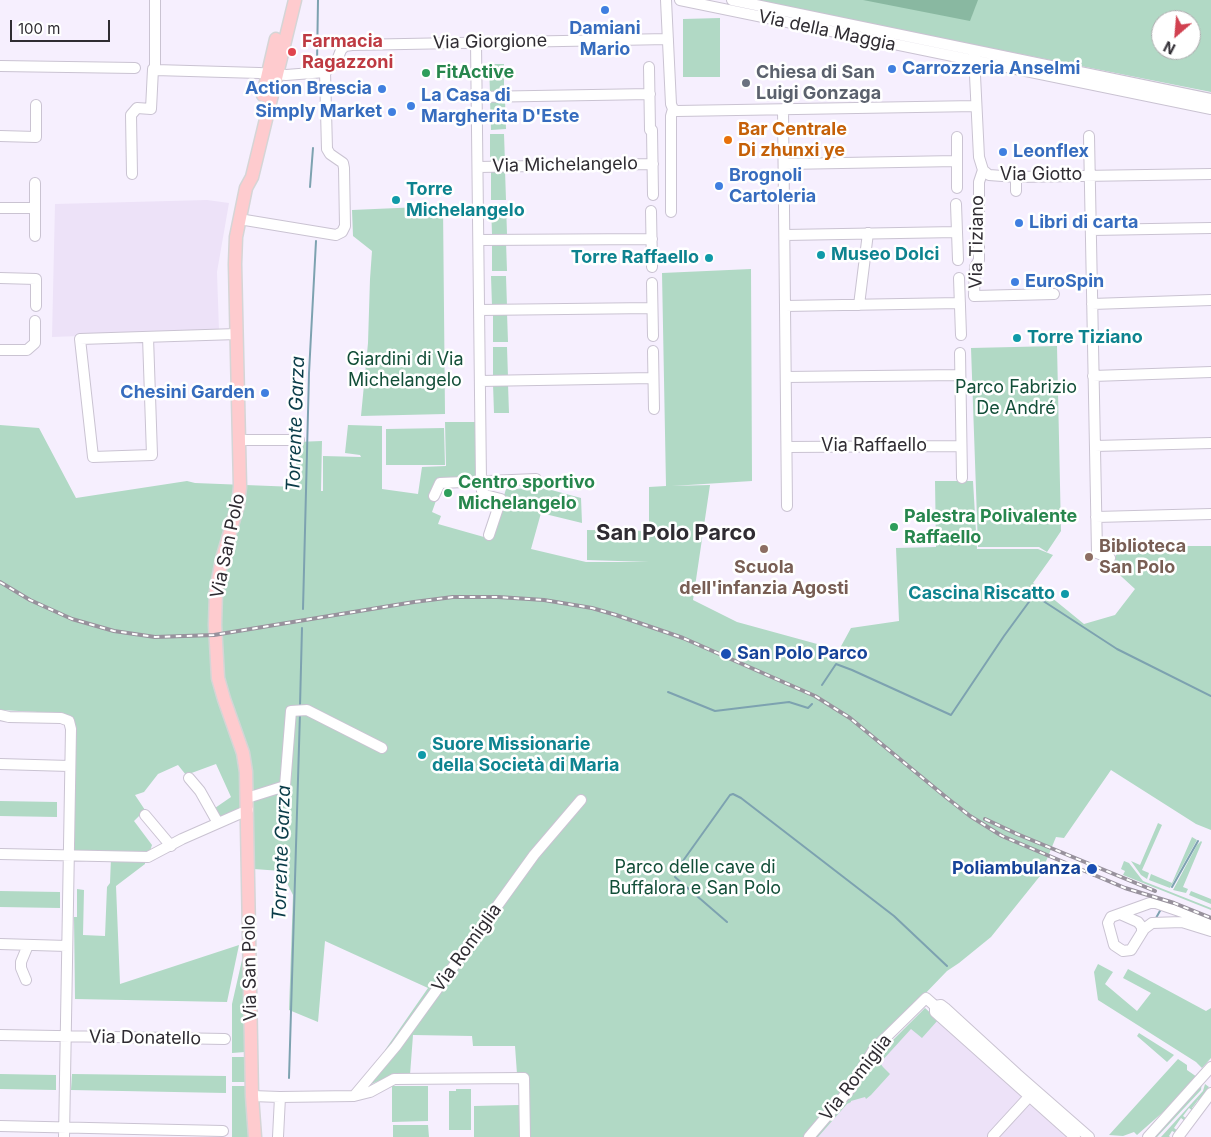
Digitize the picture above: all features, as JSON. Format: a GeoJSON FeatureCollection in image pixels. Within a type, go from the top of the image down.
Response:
{"type":"FeatureCollection","features":[{"type":"Feature","properties":{"kind":"main road","name":"Via San Polo"},"geometry":{"type":"LineString","coordinates":[[272,74],[287,0]]}},
{"type":"Feature","properties":{"kind":"main road","name":"Via San Polo"},"geometry":{"type":"LineString","coordinates":[[255,1137],[252,1096],[246,772],[243,754],[218,678],[215,625],[216,591],[218,576],[238,504],[240,486],[235,264],[239,219],[246,188],[244,174],[295,0]]}},
{"type":"Feature","properties":{"kind":"street"},"geometry":{"type":"LineString","coordinates":[[155,0],[155,70]]}},
{"type":"Feature","properties":{"kind":"street"},"geometry":{"type":"LineString","coordinates":[[666,0],[671,104],[673,109],[671,116],[671,212]]}},
{"type":"Feature","properties":{"kind":"street","name":"Via della Maggia"},"geometry":{"type":"LineString","coordinates":[[680,0],[1211,109]]}},
{"type":"Feature","properties":{"kind":"street","name":"Via della Maggia"},"geometry":{"type":"LineString","coordinates":[[732,0],[1211,100]]}},
{"type":"Feature","properties":{"kind":"street","name":"Via Giorgione"},"geometry":{"type":"LineString","coordinates":[[325,72],[336,64],[341,50],[345,46],[668,39]]}},
{"type":"Feature","properties":{"kind":"street","name":"Via Michelangelo"},"geometry":{"type":"LineString","coordinates":[[476,42],[481,481]]}},
{"type":"Feature","properties":{"kind":"street"},"geometry":{"type":"LineString","coordinates":[[974,49],[974,61]]}},
{"type":"Feature","properties":{"kind":"street","name":"Via Giotto"},"geometry":{"type":"LineString","coordinates":[[974,61],[979,157],[983,170],[989,175],[1016,177],[1211,174]]}},
{"type":"Feature","properties":{"kind":"street"},"geometry":{"type":"LineString","coordinates":[[0,66],[135,68]]}},
{"type":"Feature","properties":{"kind":"street","name":"Via Michelangelo"},"geometry":{"type":"LineString","coordinates":[[650,67],[653,195]]}},
{"type":"Feature","properties":{"kind":"street"},"geometry":{"type":"LineString","coordinates":[[132,174],[131,115],[137,108],[151,109],[152,69],[272,74],[325,72],[327,149],[330,154],[343,163],[344,168],[345,226],[342,232],[336,235],[239,219]]}},
{"type":"Feature","properties":{"kind":"street"},"geometry":{"type":"LineString","coordinates":[[477,97],[650,94]]}},
{"type":"Feature","properties":{"kind":"street"},"geometry":{"type":"LineString","coordinates":[[0,136],[36,137],[36,105]]}},
{"type":"Feature","properties":{"kind":"street"},"geometry":{"type":"LineString","coordinates":[[673,109],[681,111],[976,106]]}},
{"type":"Feature","properties":{"kind":"street"},"geometry":{"type":"LineString","coordinates":[[783,109],[787,506]]}},
{"type":"Feature","properties":{"kind":"street"},"geometry":{"type":"LineString","coordinates":[[1090,136],[1097,553],[1110,558]]}},
{"type":"Feature","properties":{"kind":"street"},"geometry":{"type":"LineString","coordinates":[[957,137],[957,188]]}},
{"type":"Feature","properties":{"kind":"street"},"geometry":{"type":"LineString","coordinates":[[784,164],[957,161]]}},
{"type":"Feature","properties":{"kind":"street","name":"Via Michelangelo"},"geometry":{"type":"LineString","coordinates":[[478,167],[653,164]]}},
{"type":"Feature","properties":{"kind":"street","name":"Via Tiziano"},"geometry":{"type":"LineString","coordinates":[[983,170],[979,182],[979,260],[975,267],[974,296],[1054,294]]}},
{"type":"Feature","properties":{"kind":"street"},"geometry":{"type":"LineString","coordinates":[[1016,177],[1016,191]]}},
{"type":"Feature","properties":{"kind":"street"},"geometry":{"type":"LineString","coordinates":[[35,183],[35,236]]}},
{"type":"Feature","properties":{"kind":"street"},"geometry":{"type":"LineString","coordinates":[[956,204],[958,260]]}},
{"type":"Feature","properties":{"kind":"street"},"geometry":{"type":"LineString","coordinates":[[0,208],[35,208]]}},
{"type":"Feature","properties":{"kind":"street"},"geometry":{"type":"LineString","coordinates":[[651,211],[652,267]]}},
{"type":"Feature","properties":{"kind":"street"},"geometry":{"type":"LineString","coordinates":[[1091,230],[1211,228]]}},
{"type":"Feature","properties":{"kind":"street"},"geometry":{"type":"LineString","coordinates":[[785,235],[957,232]]}},
{"type":"Feature","properties":{"kind":"street"},"geometry":{"type":"LineString","coordinates":[[859,304],[868,233]]}},
{"type":"Feature","properties":{"kind":"street"},"geometry":{"type":"LineString","coordinates":[[478,240],[652,238]]}},
{"type":"Feature","properties":{"kind":"street"},"geometry":{"type":"LineString","coordinates":[[0,278],[36,279],[36,306]]}},
{"type":"Feature","properties":{"kind":"street"},"geometry":{"type":"LineString","coordinates":[[959,278],[961,335]]}},
{"type":"Feature","properties":{"kind":"street"},"geometry":{"type":"LineString","coordinates":[[652,282],[653,336]]}},
{"type":"Feature","properties":{"kind":"street"},"geometry":{"type":"LineString","coordinates":[[1092,304],[1211,300]]}},
{"type":"Feature","properties":{"kind":"street"},"geometry":{"type":"LineString","coordinates":[[785,306],[960,303]]}},
{"type":"Feature","properties":{"kind":"street"},"geometry":{"type":"LineString","coordinates":[[479,310],[652,308]]}},
{"type":"Feature","properties":{"kind":"street"},"geometry":{"type":"LineString","coordinates":[[0,350],[27,350],[35,343],[35,321]]}},
{"type":"Feature","properties":{"kind":"street"},"geometry":{"type":"LineString","coordinates":[[148,337],[152,455],[93,457],[80,338],[237,334]]}},
{"type":"Feature","properties":{"kind":"street"},"geometry":{"type":"LineString","coordinates":[[653,351],[654,409]]}},
{"type":"Feature","properties":{"kind":"street"},"geometry":{"type":"LineString","coordinates":[[960,353],[962,478]]}},
{"type":"Feature","properties":{"kind":"street"},"geometry":{"type":"LineString","coordinates":[[1093,376],[1211,372]]}},
{"type":"Feature","properties":{"kind":"street"},"geometry":{"type":"LineString","coordinates":[[786,377],[960,375]]}},
{"type":"Feature","properties":{"kind":"street"},"geometry":{"type":"LineString","coordinates":[[480,381],[654,378]]}},
{"type":"Feature","properties":{"kind":"street"},"geometry":{"type":"LineString","coordinates":[[239,440],[299,440]]}},
{"type":"Feature","properties":{"kind":"street"},"geometry":{"type":"LineString","coordinates":[[1095,446],[1211,443]]}},
{"type":"Feature","properties":{"kind":"street","name":"Via Raffaello"},"geometry":{"type":"LineString","coordinates":[[787,447],[961,446]]}},
{"type":"Feature","properties":{"kind":"street"},"geometry":{"type":"LineString","coordinates":[[434,496],[440,483],[536,479]]}},
{"type":"Feature","properties":{"kind":"street"},"geometry":{"type":"LineString","coordinates":[[481,481],[482,491],[485,494],[501,499],[489,535]]}},
{"type":"Feature","properties":{"kind":"street"},"geometry":{"type":"LineString","coordinates":[[1096,517],[1211,514]]}},
{"type":"Feature","properties":{"kind":"street"},"geometry":{"type":"LineString","coordinates":[[0,854],[148,857],[218,823],[248,804],[285,786],[291,711],[307,710],[382,748]]}},
{"type":"Feature","properties":{"kind":"street","name":"Via Donatello"},"geometry":{"type":"LineString","coordinates":[[0,715],[9,717],[61,718],[68,722],[71,729],[64,1133]]}},
{"type":"Feature","properties":{"kind":"street"},"geometry":{"type":"LineString","coordinates":[[0,764],[69,766]]}},
{"type":"Feature","properties":{"kind":"street"},"geometry":{"type":"LineString","coordinates":[[189,778],[200,791],[218,823]]}},
{"type":"Feature","properties":{"kind":"street","name":"Via Romiglia"},"geometry":{"type":"LineString","coordinates":[[354,1096],[396,1046],[534,855],[581,800]]}},
{"type":"Feature","properties":{"kind":"street"},"geometry":{"type":"LineString","coordinates":[[145,815],[171,846]]}},
{"type":"Feature","properties":{"kind":"street"},"geometry":{"type":"LineString","coordinates":[[1211,924],[1156,903],[1150,903],[1111,917],[1108,923],[1114,945],[1123,952],[1132,950],[1142,931],[1152,923],[1189,924],[1211,931]]}},
{"type":"Feature","properties":{"kind":"street"},"geometry":{"type":"LineString","coordinates":[[1120,914],[1138,922],[1142,927],[1142,931]]}},
{"type":"Feature","properties":{"kind":"street"},"geometry":{"type":"LineString","coordinates":[[0,944],[67,946]]}},
{"type":"Feature","properties":{"kind":"street"},"geometry":{"type":"LineString","coordinates":[[26,980],[21,968],[28,944]]}},
{"type":"Feature","properties":{"kind":"street","name":"Via Romiglia"},"geometry":{"type":"LineString","coordinates":[[809,1137],[850,1089],[874,1049],[926,998],[935,1006]]}},
{"type":"Feature","properties":{"kind":"street"},"geometry":{"type":"LineString","coordinates":[[1075,1137],[1053,1118],[1006,1071],[965,1027],[945,1008],[941,1005],[935,1006],[935,1012],[1006,1071],[1089,1137]]}},
{"type":"Feature","properties":{"kind":"street"},"geometry":{"type":"LineString","coordinates":[[944,1019],[948,1018],[958,1025],[965,1027]]}},
{"type":"Feature","properties":{"kind":"street","name":"Via Donatello"},"geometry":{"type":"LineString","coordinates":[[0,1036],[225,1039]]}},
{"type":"Feature","properties":{"kind":"street"},"geometry":{"type":"LineString","coordinates":[[1147,1136],[1211,1067]]}},
{"type":"Feature","properties":{"kind":"street"},"geometry":{"type":"LineString","coordinates":[[252,1096],[354,1096],[370,1092],[394,1079],[524,1078],[525,1137]]}},
{"type":"Feature","properties":{"kind":"street"},"geometry":{"type":"LineString","coordinates":[[1178,1137],[1211,1093]]}},
{"type":"Feature","properties":{"kind":"street"},"geometry":{"type":"LineString","coordinates":[[278,1137],[280,1097]]}},
{"type":"Feature","properties":{"kind":"street"},"geometry":{"type":"LineString","coordinates":[[994,1136],[1026,1100]]}},
{"type":"Feature","properties":{"kind":"street"},"geometry":{"type":"LineString","coordinates":[[1053,1118],[1055,1115],[1064,1116]]}},
{"type":"Feature","properties":{"kind":"street"},"geometry":{"type":"LineString","coordinates":[[0,1126],[64,1133],[223,1131]]}},
{"type":"Feature","properties":{"kind":"shaded area"},"geometry":{"type":"Polygon","coordinates":[[[207,200],[229,203],[217,272],[219,331],[52,337],[55,204],[207,200]]]}},
{"type":"Feature","properties":{"kind":"shaded area"},"geometry":{"type":"Polygon","coordinates":[[[925,1008],[966,1046],[1069,1137],[813,1137],[925,1008]]]}},
{"type":"Feature","properties":{"kind":"green space"},"geometry":{"type":"Polygon","coordinates":[[[756,0],[1211,0],[1211,92],[950,40],[756,0]]]}},
{"type":"Feature","properties":{"kind":"green space"},"geometry":{"type":"Polygon","coordinates":[[[863,0],[978,0],[970,21],[863,0]]]}},
{"type":"Feature","properties":{"kind":"green space"},"geometry":{"type":"Polygon","coordinates":[[[720,18],[720,77],[683,77],[683,19],[720,18]]]}},
{"type":"Feature","properties":{"kind":"green space"},"geometry":{"type":"Polygon","coordinates":[[[489,64],[504,64],[504,93],[490,93],[489,64]]]}},
{"type":"Feature","properties":{"kind":"green space"},"geometry":{"type":"Polygon","coordinates":[[[490,100],[505,100],[506,129],[491,130],[490,100]]]}},
{"type":"Feature","properties":{"kind":"green space"},"geometry":{"type":"Polygon","coordinates":[[[490,134],[504,134],[505,163],[490,164],[490,134]]]}},
{"type":"Feature","properties":{"kind":"green space"},"geometry":{"type":"Polygon","coordinates":[[[505,170],[506,200],[491,200],[491,171],[505,170]]]}},
{"type":"Feature","properties":{"kind":"green space"},"geometry":{"type":"Polygon","coordinates":[[[506,204],[507,234],[492,234],[491,205],[506,204]]]}},
{"type":"Feature","properties":{"kind":"green space","name":"Giardini di Via Michelangelo"},"geometry":{"type":"Polygon","coordinates":[[[443,206],[445,414],[361,416],[368,343],[372,251],[353,236],[352,210],[443,206]]]}},
{"type":"Feature","properties":{"kind":"green space"},"geometry":{"type":"Polygon","coordinates":[[[492,242],[506,242],[507,271],[492,271],[492,242]]]}},
{"type":"Feature","properties":{"kind":"green space","name":"Parco delle cave di Buffalora e San Polo"},"geometry":{"type":"Polygon","coordinates":[[[751,269],[752,481],[672,486],[710,485],[693,600],[737,622],[839,650],[851,628],[899,621],[896,548],[936,547],[935,481],[973,481],[977,549],[1038,549],[1053,555],[1033,583],[1084,624],[1115,615],[1135,589],[1110,566],[1121,546],[1211,546],[1211,830],[1196,824],[1111,770],[1064,838],[1056,837],[1040,876],[991,937],[947,971],[919,1000],[806,1137],[474,1137],[474,1106],[519,1105],[519,1078],[515,1046],[473,1046],[472,1036],[413,1035],[410,1075],[390,1076],[360,1089],[386,1058],[385,1050],[428,988],[325,941],[318,1022],[289,1010],[293,895],[281,871],[254,869],[252,807],[241,807],[220,819],[215,808],[231,797],[216,764],[186,775],[178,765],[158,774],[144,792],[135,795],[145,810],[134,821],[152,845],[149,854],[72,851],[67,715],[0,710],[0,425],[39,428],[76,498],[187,481],[195,483],[296,487],[296,442],[322,441],[321,491],[323,491],[323,456],[361,457],[360,455],[345,453],[348,425],[382,426],[382,489],[418,494],[422,467],[446,466],[445,422],[478,422],[477,479],[443,481],[432,512],[441,516],[438,524],[491,539],[506,489],[544,488],[581,498],[582,523],[541,513],[531,549],[586,562],[649,562],[587,560],[587,530],[649,531],[649,487],[666,486],[662,273],[751,269]]]}},
{"type":"Feature","properties":{"kind":"green space"},"geometry":{"type":"Polygon","coordinates":[[[491,276],[506,276],[507,306],[492,306],[491,276]]]}},
{"type":"Feature","properties":{"kind":"green space"},"geometry":{"type":"Polygon","coordinates":[[[493,313],[507,313],[508,342],[493,342],[493,313]]]}},
{"type":"Feature","properties":{"kind":"green space","name":"Parco Fabrizio De André"},"geometry":{"type":"Polygon","coordinates":[[[1057,346],[1061,531],[1047,552],[1039,547],[978,547],[971,348],[1057,346]]]}},
{"type":"Feature","properties":{"kind":"green space"},"geometry":{"type":"Polygon","coordinates":[[[493,347],[507,347],[508,377],[493,377],[493,347]]]}},
{"type":"Feature","properties":{"kind":"green space"},"geometry":{"type":"Polygon","coordinates":[[[493,384],[508,384],[509,413],[494,413],[493,384]]]}},
{"type":"Feature","properties":{"kind":"green space"},"geometry":{"type":"Polygon","coordinates":[[[444,428],[445,465],[386,465],[386,429],[444,428]]]}},
{"type":"Feature","properties":{"kind":"green space"},"geometry":{"type":"Polygon","coordinates":[[[0,801],[57,802],[57,817],[0,816],[0,801]]]}},
{"type":"Feature","properties":{"kind":"green space"},"geometry":{"type":"Polygon","coordinates":[[[1158,823],[1162,825],[1142,870],[1149,873],[1147,879],[1141,875],[1131,861],[1140,865],[1158,823]]]}},
{"type":"Feature","properties":{"kind":"green space"},"geometry":{"type":"Polygon","coordinates":[[[1192,837],[1197,840],[1170,888],[1149,880],[1151,874],[1172,883],[1192,837]]]}},
{"type":"Feature","properties":{"kind":"green space"},"geometry":{"type":"Polygon","coordinates":[[[1201,841],[1183,887],[1188,889],[1186,893],[1173,890],[1197,845],[1201,841]]]}},
{"type":"Feature","properties":{"kind":"green space"},"geometry":{"type":"Polygon","coordinates":[[[111,858],[145,859],[145,864],[116,886],[120,984],[239,945],[227,1002],[75,999],[74,917],[77,917],[77,889],[84,890],[83,935],[105,936],[107,887],[110,883],[111,858]]]}},
{"type":"Feature","properties":{"kind":"green space"},"geometry":{"type":"Polygon","coordinates":[[[1124,861],[1129,863],[1143,881],[1211,908],[1211,910],[1123,875],[1125,871],[1121,869],[1124,861]]]}},
{"type":"Feature","properties":{"kind":"green space"},"geometry":{"type":"Polygon","coordinates":[[[0,891],[60,892],[60,908],[0,907],[0,891]]]}},
{"type":"Feature","properties":{"kind":"green space"},"geometry":{"type":"Polygon","coordinates":[[[1191,891],[1211,899],[1211,904],[1189,895],[1191,891]]]}},
{"type":"Feature","properties":{"kind":"green space"},"geometry":{"type":"Polygon","coordinates":[[[242,960],[246,960],[245,1052],[232,1053],[232,1004],[242,960]]]}},
{"type":"Feature","properties":{"kind":"green space"},"geometry":{"type":"Polygon","coordinates":[[[1098,964],[1113,972],[1105,984],[1137,1011],[1151,993],[1123,978],[1128,969],[1206,1011],[1211,1008],[1211,1058],[1202,1068],[1196,1062],[1098,1000],[1094,972],[1098,964]]]}},
{"type":"Feature","properties":{"kind":"green space"},"geometry":{"type":"Polygon","coordinates":[[[925,1008],[938,1020],[922,1038],[911,1029],[880,1063],[890,1074],[871,1095],[866,1099],[865,1097],[851,1101],[818,1137],[813,1137],[870,1063],[925,1008]]]}},
{"type":"Feature","properties":{"kind":"green space"},"geometry":{"type":"Polygon","coordinates":[[[1139,1033],[1174,1055],[1167,1062],[1137,1036],[1139,1033]]]}},
{"type":"Feature","properties":{"kind":"green space"},"geometry":{"type":"Polygon","coordinates":[[[232,1057],[247,1057],[247,1082],[232,1082],[232,1057]]]}},
{"type":"Feature","properties":{"kind":"green space"},"geometry":{"type":"Polygon","coordinates":[[[1178,1059],[1187,1065],[1187,1070],[1197,1077],[1171,1105],[1137,1135],[1134,1132],[1123,1136],[1109,1135],[1178,1059]]]}},
{"type":"Feature","properties":{"kind":"green space"},"geometry":{"type":"Polygon","coordinates":[[[0,1074],[56,1075],[56,1090],[0,1089],[0,1074]]]}},
{"type":"Feature","properties":{"kind":"green space"},"geometry":{"type":"Polygon","coordinates":[[[72,1074],[226,1076],[226,1093],[71,1090],[72,1074]]]}},
{"type":"Feature","properties":{"kind":"green space"},"geometry":{"type":"Polygon","coordinates":[[[1202,1082],[1201,1090],[1157,1137],[1153,1137],[1202,1082]]]}},
{"type":"Feature","properties":{"kind":"green space"},"geometry":{"type":"Polygon","coordinates":[[[1205,1084],[1209,1087],[1205,1092],[1206,1094],[1200,1101],[1198,1100],[1192,1108],[1194,1109],[1193,1111],[1189,1108],[1183,1116],[1187,1119],[1185,1121],[1181,1118],[1174,1128],[1178,1131],[1176,1133],[1172,1131],[1170,1137],[1161,1137],[1203,1091],[1205,1084]]]}},
{"type":"Feature","properties":{"kind":"green space"},"geometry":{"type":"Polygon","coordinates":[[[232,1086],[248,1086],[248,1137],[232,1137],[232,1086]]]}},
{"type":"Feature","properties":{"kind":"green space"},"geometry":{"type":"Polygon","coordinates":[[[392,1086],[428,1086],[428,1121],[392,1122],[392,1086]]]}},
{"type":"Feature","properties":{"kind":"green space"},"geometry":{"type":"Polygon","coordinates":[[[456,1089],[471,1089],[471,1130],[449,1130],[449,1091],[456,1091],[456,1089]]]}},
{"type":"Feature","properties":{"kind":"green space"},"geometry":{"type":"Polygon","coordinates":[[[393,1125],[428,1125],[429,1137],[393,1137],[393,1125]]]}},
{"type":"Feature","properties":{"kind":"waterway","name":"Torrente Garza"},"geometry":{"type":"LineString","coordinates":[[317,64],[318,0]]}},
{"type":"Feature","properties":{"kind":"waterway","name":"Torrente Garza"},"geometry":{"type":"LineString","coordinates":[[310,187],[313,148]]}},
{"type":"Feature","properties":{"kind":"waterway","name":"Torrente Garza"},"geometry":{"type":"LineString","coordinates":[[303,609],[309,373],[316,241]]}},
{"type":"Feature","properties":{"kind":"waterway"},"geometry":{"type":"LineString","coordinates":[[822,685],[836,664],[951,715],[1034,595],[1117,649],[1211,696]]}},
{"type":"Feature","properties":{"kind":"waterway","name":"Torrente Garza"},"geometry":{"type":"LineString","coordinates":[[300,706],[302,628]]}},
{"type":"Feature","properties":{"kind":"waterway"},"geometry":{"type":"LineString","coordinates":[[668,692],[715,711],[789,702],[808,708],[812,704]]}},
{"type":"Feature","properties":{"kind":"waterway","name":"Torrente Garza"},"geometry":{"type":"LineString","coordinates":[[289,1078],[300,713]]}},
{"type":"Feature","properties":{"kind":"waterway"},"geometry":{"type":"LineString","coordinates":[[675,872],[730,795],[733,794],[741,798],[894,916],[947,966]]}},
{"type":"Feature","properties":{"kind":"waterway"},"geometry":{"type":"LineString","coordinates":[[1172,887],[1198,841]]}},
{"type":"Feature","properties":{"kind":"waterway"},"geometry":{"type":"LineString","coordinates":[[675,877],[727,922]]}},
{"type":"Feature","properties":{"kind":"waterway"},"geometry":{"type":"LineString","coordinates":[[1156,918],[1161,909]]}},
{"type":"Feature","properties":{"kind":"railway"},"geometry":{"type":"LineString","coordinates":[[0,582],[30,600],[72,619],[114,631],[155,637],[214,635],[453,597],[544,600],[592,608],[683,638],[815,696],[850,718],[970,816],[1002,836],[1125,888],[1174,903],[1211,918]]}},
{"type":"Feature","properties":{"kind":"railway"},"geometry":{"type":"LineString","coordinates":[[985,819],[1155,891]]}},
{"type":"Feature","properties":{"kind":"place","name":"Damiani Mario"},"geometry":{"type":"Point","coordinates":[605,10]}},
{"type":"Feature","properties":{"kind":"place","name":"Farmacia Ragazzoni"},"geometry":{"type":"Point","coordinates":[292,52]}},
{"type":"Feature","properties":{"kind":"place","name":"Carrozzeria Anselmi"},"geometry":{"type":"Point","coordinates":[892,69]}},
{"type":"Feature","properties":{"kind":"place","name":"FitActive"},"geometry":{"type":"Point","coordinates":[426,73]}},
{"type":"Feature","properties":{"kind":"place","name":"Chiesa di San Luigi Gonzaga"},"geometry":{"type":"Point","coordinates":[746,83]}},
{"type":"Feature","properties":{"kind":"place","name":"Action Brescia"},"geometry":{"type":"Point","coordinates":[382,89]}},
{"type":"Feature","properties":{"kind":"place","name":"La Casa di Margherita D'Este"},"geometry":{"type":"Point","coordinates":[411,106]}},
{"type":"Feature","properties":{"kind":"place","name":"Simply Market"},"geometry":{"type":"Point","coordinates":[392,112]}},
{"type":"Feature","properties":{"kind":"place","name":"Bar Centrale Di zhunxi ye"},"geometry":{"type":"Point","coordinates":[728,140]}},
{"type":"Feature","properties":{"kind":"place","name":"Leonflex"},"geometry":{"type":"Point","coordinates":[1003,152]}},
{"type":"Feature","properties":{"kind":"place","name":"Brognoli Cartoleria"},"geometry":{"type":"Point","coordinates":[719,186]}},
{"type":"Feature","properties":{"kind":"place","name":"Torre Michelangelo"},"geometry":{"type":"Point","coordinates":[396,200]}},
{"type":"Feature","properties":{"kind":"place","name":"Libri di carta"},"geometry":{"type":"Point","coordinates":[1019,223]}},
{"type":"Feature","properties":{"kind":"place","name":"Museo Dolci"},"geometry":{"type":"Point","coordinates":[821,255]}},
{"type":"Feature","properties":{"kind":"place","name":"Torre Raffaello"},"geometry":{"type":"Point","coordinates":[709,258]}},
{"type":"Feature","properties":{"kind":"place","name":"EuroSpin"},"geometry":{"type":"Point","coordinates":[1015,282]}},
{"type":"Feature","properties":{"kind":"place","name":"Torre Tiziano"},"geometry":{"type":"Point","coordinates":[1017,338]}},
{"type":"Feature","properties":{"kind":"place","name":"Chesini Garden"},"geometry":{"type":"Point","coordinates":[265,393]}},
{"type":"Feature","properties":{"kind":"place","name":"Centro sportivo Michelangelo"},"geometry":{"type":"Point","coordinates":[448,493]}},
{"type":"Feature","properties":{"kind":"place","name":"Palestra Polivalente Raffaello"},"geometry":{"type":"Point","coordinates":[894,527]}},
{"type":"Feature","properties":{"kind":"place","name":"Scuola dell'infanzia Agosti"},"geometry":{"type":"Point","coordinates":[764,549]}},
{"type":"Feature","properties":{"kind":"place","name":"Biblioteca San Polo"},"geometry":{"type":"Point","coordinates":[1089,557]}},
{"type":"Feature","properties":{"kind":"place","name":"Cascina Riscatto"},"geometry":{"type":"Point","coordinates":[1065,594]}},
{"type":"Feature","properties":{"kind":"place","name":"San Polo Parco"},"geometry":{"type":"Point","coordinates":[726,654]}},
{"type":"Feature","properties":{"kind":"place","name":"Suore Missionarie della Società di Maria"},"geometry":{"type":"Point","coordinates":[422,755]}},
{"type":"Feature","properties":{"kind":"place","name":"Poliambulanza"},"geometry":{"type":"Point","coordinates":[1092,869]}},
{"type":"Feature","properties":{"kind":"district","name":"San Polo Parco"},"geometry":{"type":"Point","coordinates":[676,533]}}]}
